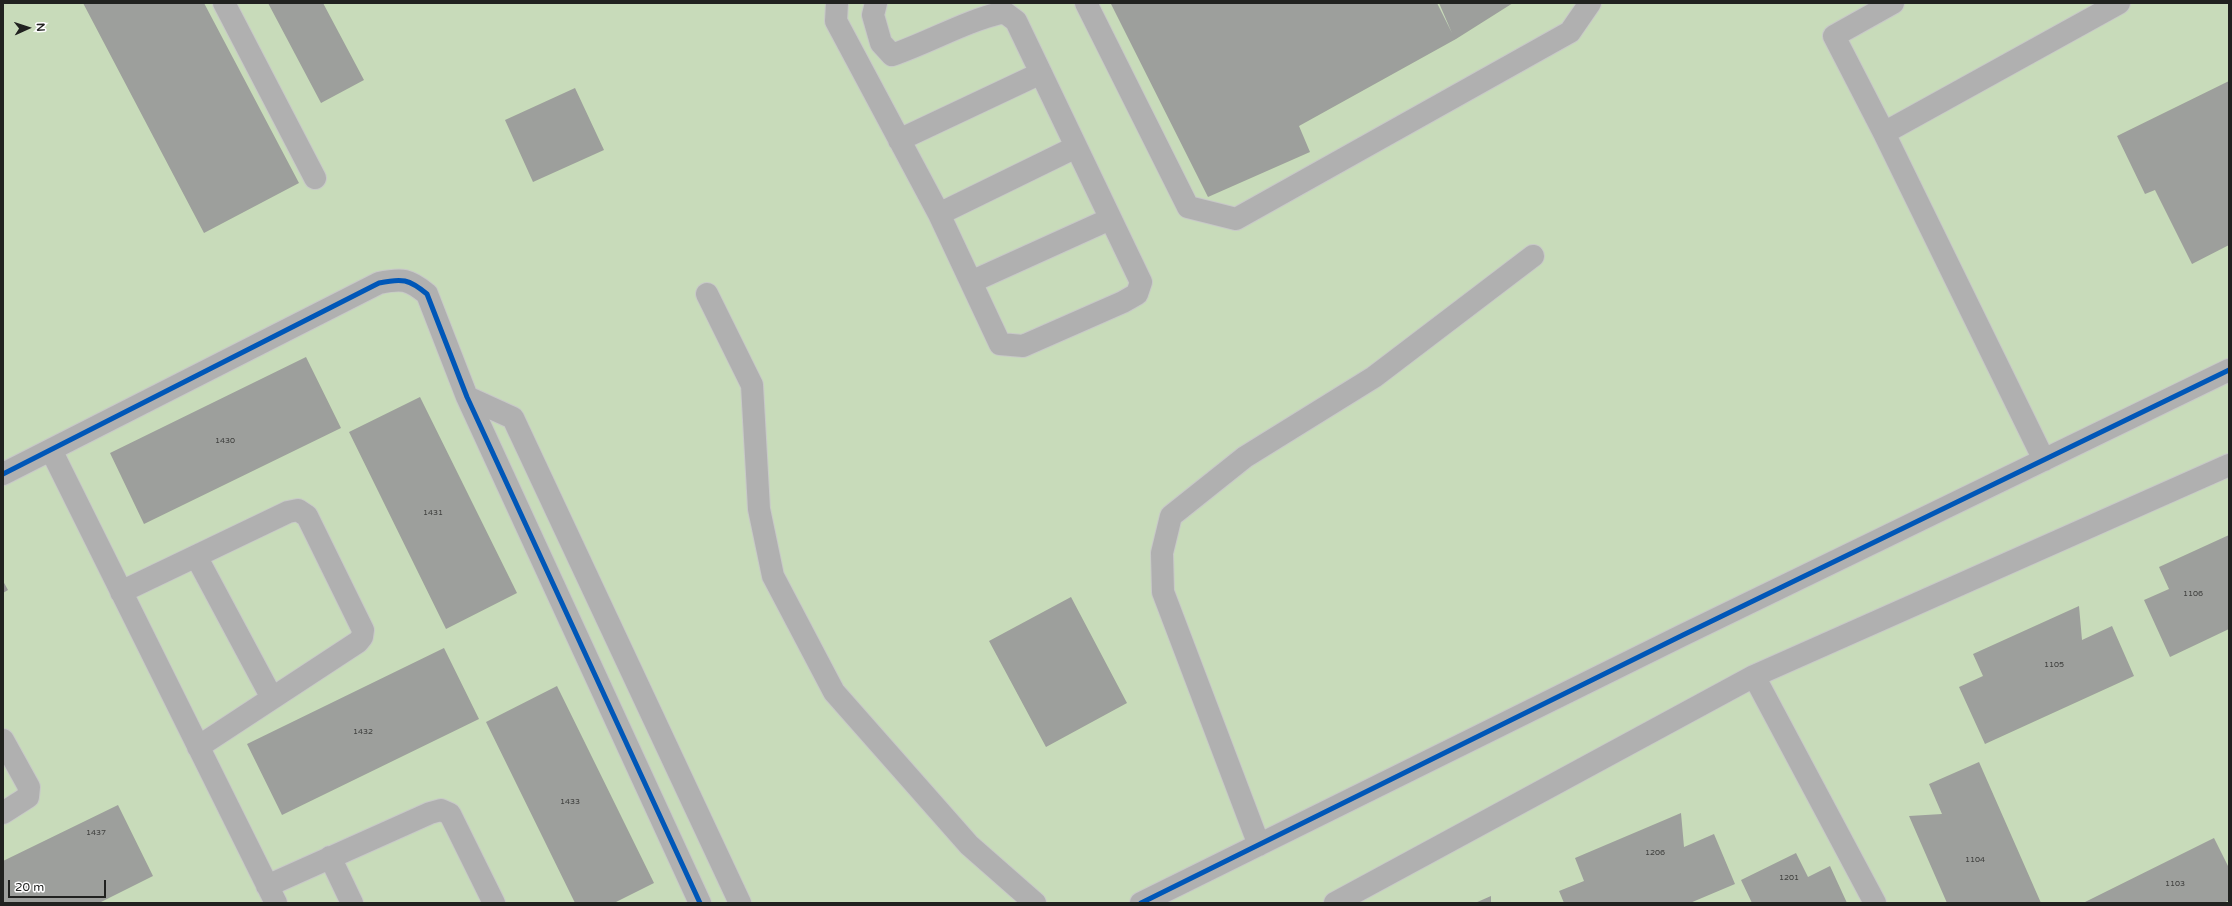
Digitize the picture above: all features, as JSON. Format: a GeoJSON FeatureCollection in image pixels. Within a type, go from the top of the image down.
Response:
{"type":"FeatureCollection","features":[{"type":"Feature","properties":{"kind":"street"},"geometry":{"type":"LineString","coordinates":[[224,3],[315,178]]}},
{"type":"Feature","properties":{"kind":"street"},"geometry":{"type":"LineString","coordinates":[[837,3],[836,22],[939,214],[1000,344],[1023,346],[1123,302],[1137,294],[1141,282],[1016,20],[1004,12],[979,17],[913,48],[892,55],[881,43],[873,15],[876,3]]}},
{"type":"Feature","properties":{"kind":"street"},"geometry":{"type":"LineString","coordinates":[[1086,3],[1188,207],[1236,219],[1570,32],[1590,3]]}},
{"type":"Feature","properties":{"kind":"street"},"geometry":{"type":"LineString","coordinates":[[1893,3],[1834,36],[1884,133],[2044,460]]}},
{"type":"Feature","properties":{"kind":"street"},"geometry":{"type":"LineString","coordinates":[[1884,133],[2120,3]]}},
{"type":"Feature","properties":{"kind":"street"},"geometry":{"type":"LineString","coordinates":[[899,140],[1041,73]]}},
{"type":"Feature","properties":{"kind":"street"},"geometry":{"type":"LineString","coordinates":[[939,214],[1076,147]]}},
{"type":"Feature","properties":{"kind":"street"},"geometry":{"type":"LineString","coordinates":[[971,282],[1110,219]]}},
{"type":"Feature","properties":{"kind":"street"},"geometry":{"type":"LineString","coordinates":[[1259,845],[1163,592],[1162,553],[1171,516],[1245,458],[1374,377],[1533,256]]}},
{"type":"Feature","properties":{"kind":"street"},"geometry":{"type":"LineString","coordinates":[[3,474],[379,283],[397,279],[413,283],[427,294],[467,397],[700,903]]}},
{"type":"Feature","properties":{"kind":"street"},"geometry":{"type":"LineString","coordinates":[[707,294],[752,385],[759,510],[773,576],[834,692],[969,845],[1035,903]]}},
{"type":"Feature","properties":{"kind":"street"},"geometry":{"type":"LineString","coordinates":[[1140,903],[2229,370]]}},
{"type":"Feature","properties":{"kind":"street"},"geometry":{"type":"LineString","coordinates":[[467,397],[513,418],[740,903]]}},
{"type":"Feature","properties":{"kind":"street"},"geometry":{"type":"LineString","coordinates":[[51,450],[271,894],[330,857],[430,812],[441,810],[450,814],[494,903]]}},
{"type":"Feature","properties":{"kind":"street"},"geometry":{"type":"LineString","coordinates":[[1335,903],[1754,676],[2229,465]]}},
{"type":"Feature","properties":{"kind":"street"},"geometry":{"type":"LineString","coordinates":[[121,592],[288,512],[298,510],[307,516],[363,630],[362,637],[358,642],[198,747]]}},
{"type":"Feature","properties":{"kind":"street"},"geometry":{"type":"LineString","coordinates":[[196,556],[272,698]]}},
{"type":"Feature","properties":{"kind":"street"},"geometry":{"type":"LineString","coordinates":[[1754,676],[1875,903]]}},
{"type":"Feature","properties":{"kind":"street"},"geometry":{"type":"LineString","coordinates":[[3,740],[29,792],[28,797],[3,813]]}},
{"type":"Feature","properties":{"kind":"street"},"geometry":{"type":"LineString","coordinates":[[330,857],[352,903]]}},
{"type":"Feature","properties":{"kind":"green space"},"geometry":{"type":"Polygon","coordinates":[[[3,3],[2229,3],[2229,903],[3,903],[3,3]]]}},
{"type":"Feature","properties":{"kind":"building"},"geometry":{"type":"Polygon","coordinates":[[[83,3],[204,3],[299,183],[204,233],[83,3]]]}},
{"type":"Feature","properties":{"kind":"building"},"geometry":{"type":"Polygon","coordinates":[[[268,3],[323,3],[364,80],[321,103],[268,3]]]}},
{"type":"Feature","properties":{"kind":"building"},"geometry":{"type":"Polygon","coordinates":[[[1437,3],[1452,33],[1439,3],[1513,3],[1456,39],[1299,126],[1310,152],[1208,197],[1111,4],[1437,3]]]}},
{"type":"Feature","properties":{"kind":"building"},"geometry":{"type":"Polygon","coordinates":[[[2229,81],[2229,245],[2192,264],[2155,190],[2145,194],[2117,136],[2229,81]]]}},
{"type":"Feature","properties":{"kind":"building"},"geometry":{"type":"Polygon","coordinates":[[[575,88],[604,150],[533,182],[505,120],[575,88]]]}},
{"type":"Feature","properties":{"kind":"building"},"geometry":{"type":"Polygon","coordinates":[[[306,357],[341,428],[144,524],[110,453],[306,357]]]}},
{"type":"Feature","properties":{"kind":"building"},"geometry":{"type":"Polygon","coordinates":[[[420,397],[517,593],[446,629],[349,432],[420,397]]]}},
{"type":"Feature","properties":{"kind":"building"},"geometry":{"type":"Polygon","coordinates":[[[2229,535],[2229,629],[2170,657],[2144,600],[2169,589],[2159,567],[2229,535]]]}},
{"type":"Feature","properties":{"kind":"building"},"geometry":{"type":"Polygon","coordinates":[[[3,581],[8,590],[3,593],[3,581]]]}},
{"type":"Feature","properties":{"kind":"building"},"geometry":{"type":"Polygon","coordinates":[[[1071,597],[1127,703],[1046,747],[989,641],[1071,597]]]}},
{"type":"Feature","properties":{"kind":"building"},"geometry":{"type":"Polygon","coordinates":[[[2079,606],[2082,640],[2112,626],[2134,676],[1985,744],[1959,687],[1983,676],[1973,654],[2079,606]]]}},
{"type":"Feature","properties":{"kind":"building"},"geometry":{"type":"Polygon","coordinates":[[[444,648],[479,719],[282,815],[247,744],[444,648]]]}},
{"type":"Feature","properties":{"kind":"building"},"geometry":{"type":"Polygon","coordinates":[[[557,686],[654,883],[614,903],[575,903],[486,722],[557,686]]]}},
{"type":"Feature","properties":{"kind":"building"},"geometry":{"type":"Polygon","coordinates":[[[1979,762],[2041,903],[1947,903],[1909,816],[1942,814],[1929,784],[1979,762]]]}},
{"type":"Feature","properties":{"kind":"building"},"geometry":{"type":"Polygon","coordinates":[[[118,805],[153,876],[99,903],[3,903],[3,861],[118,805]]]}},
{"type":"Feature","properties":{"kind":"building"},"geometry":{"type":"Polygon","coordinates":[[[1681,813],[1684,847],[1714,834],[1735,884],[1690,903],[1564,903],[1559,891],[1584,881],[1575,858],[1681,813]]]}},
{"type":"Feature","properties":{"kind":"building"},"geometry":{"type":"Polygon","coordinates":[[[2214,838],[2229,868],[2229,900],[2224,903],[2083,903],[2214,838]]]}},
{"type":"Feature","properties":{"kind":"building"},"geometry":{"type":"Polygon","coordinates":[[[1796,853],[1808,877],[1830,866],[1847,903],[1752,903],[1741,880],[1796,853]]]}},
{"type":"Feature","properties":{"kind":"building"},"geometry":{"type":"Polygon","coordinates":[[[1491,896],[1491,903],[1475,903],[1491,896]]]}},
{"type":"Feature","properties":{"kind":"cycle path"},"geometry":{"type":"LineString","coordinates":[[3,474],[379,283],[400,280],[415,285],[427,294],[467,397],[700,903]]}},
{"type":"Feature","properties":{"kind":"cycle path"},"geometry":{"type":"LineString","coordinates":[[1141,903],[1683,635],[2229,370]]}}]}
